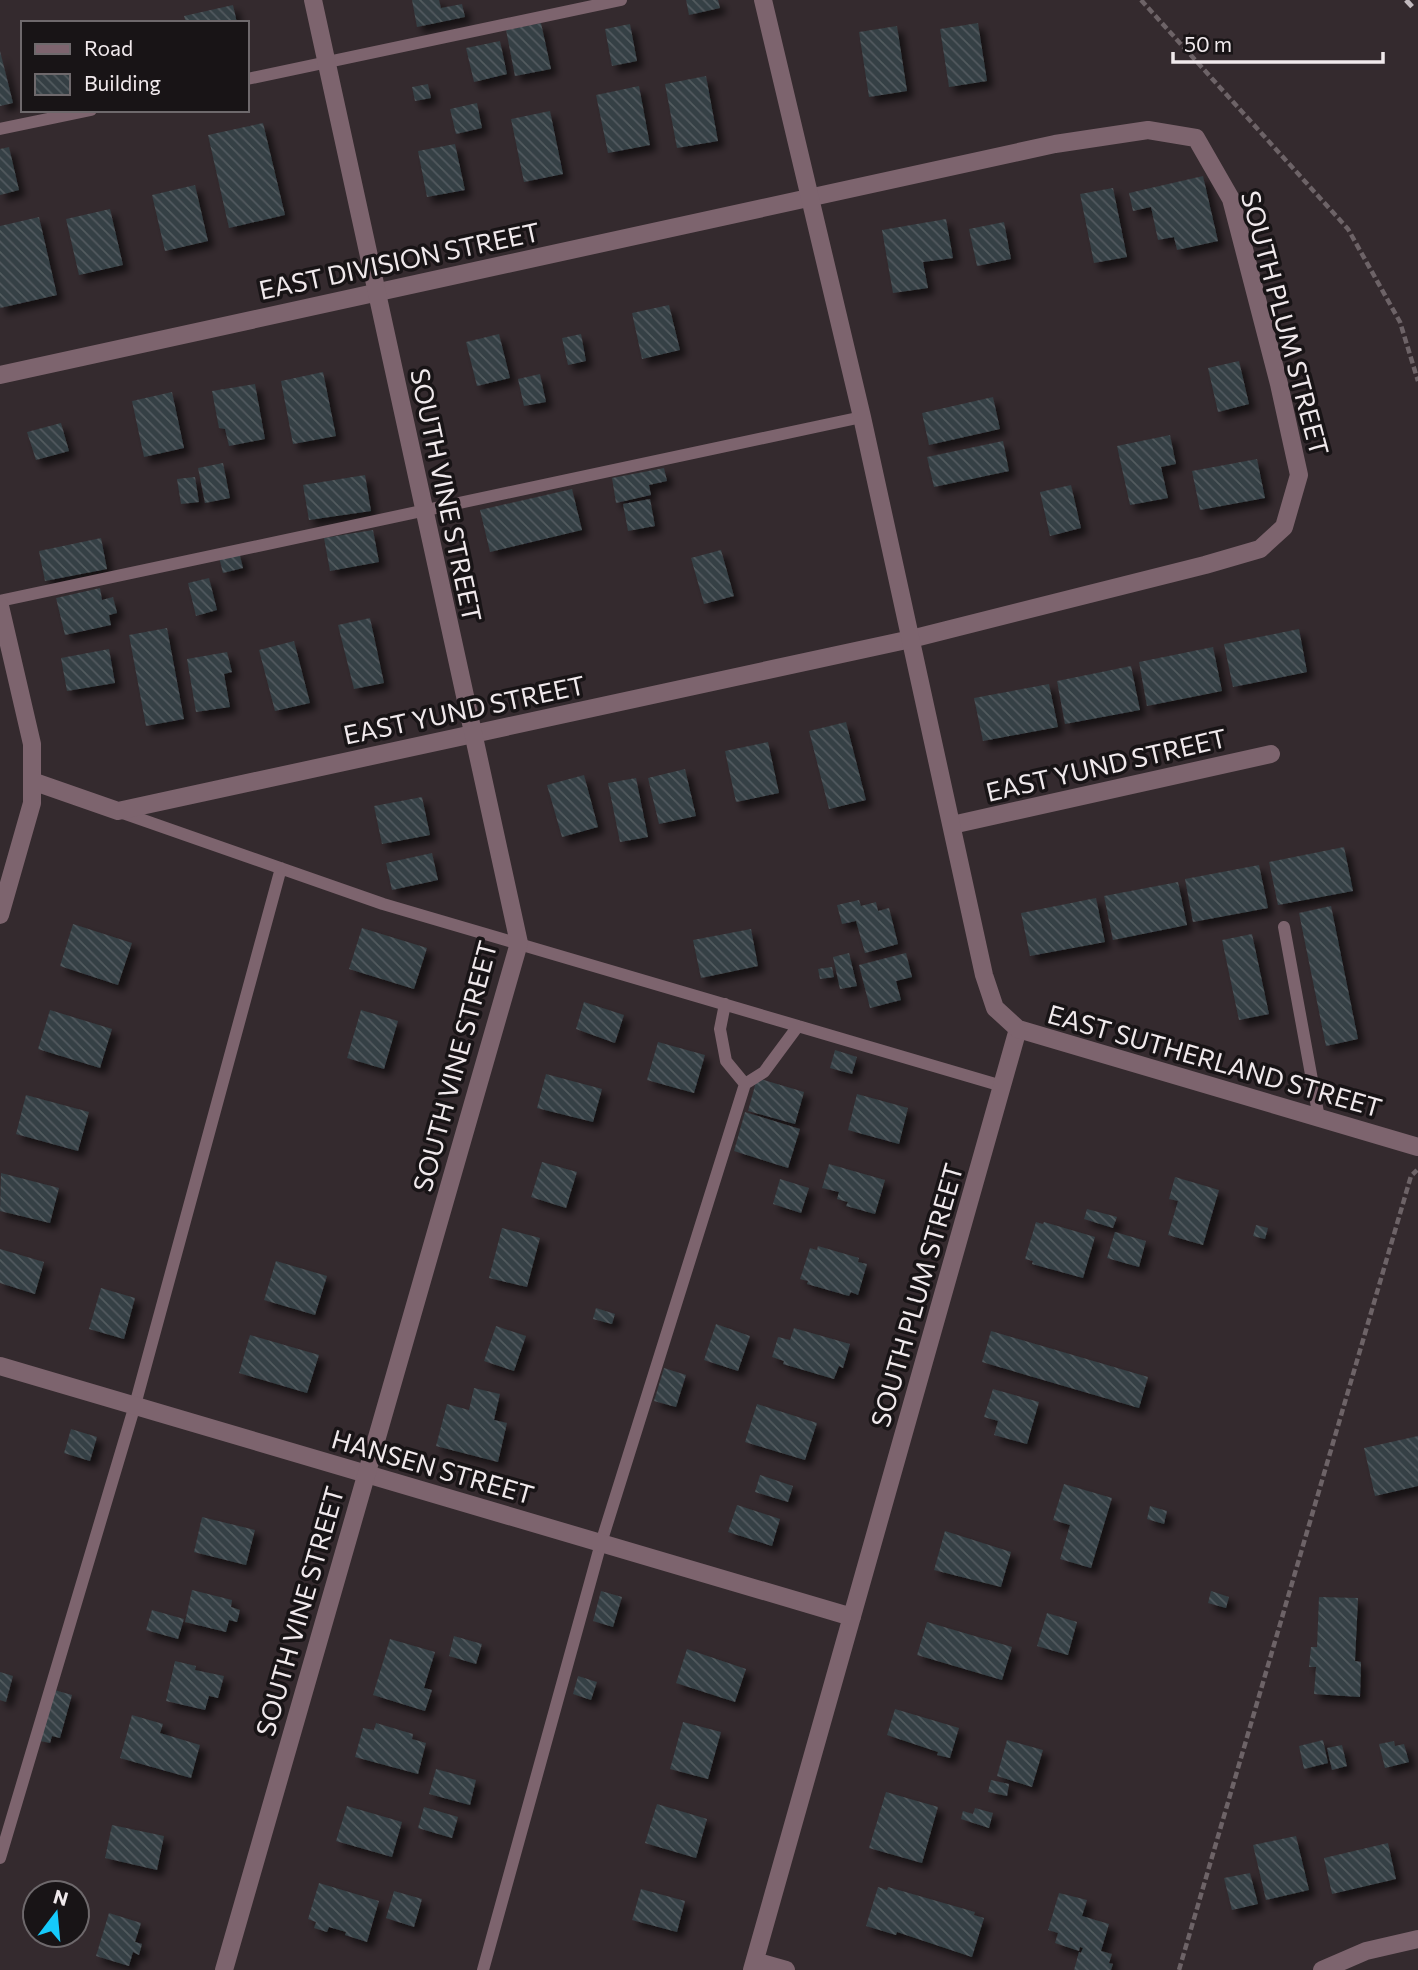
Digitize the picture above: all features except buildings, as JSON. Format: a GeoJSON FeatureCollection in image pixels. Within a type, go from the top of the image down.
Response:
{"type":"FeatureCollection","features":[{"type":"Feature","properties":{"kind":"street","name":"SOUTH VINE STREET"},"geometry":{"type":"LineString","coordinates":[[224,1970],[519,943],[313,0]]}},
{"type":"Feature","properties":{"kind":"street"},"geometry":{"type":"LineString","coordinates":[[763,0],[862,417],[984,975],[995,1007],[1018,1029]]}},
{"type":"Feature","properties":{"kind":"street","name":"SOUTH PLUM STREET"},"geometry":{"type":"LineString","coordinates":[[810,196],[1055,144],[1148,130],[1196,138],[1231,199],[1279,384],[1299,475],[1284,527],[1260,549],[911,639]]}},
{"type":"Feature","properties":{"kind":"street","name":"EAST DIVISION STREET"},"geometry":{"type":"LineString","coordinates":[[0,375],[810,196]]}},
{"type":"Feature","properties":{"kind":"street"},"geometry":{"type":"LineString","coordinates":[[0,604],[32,744],[32,803],[0,915]]}},
{"type":"Feature","properties":{"kind":"street","name":"EAST YUND STREET"},"geometry":{"type":"LineString","coordinates":[[118,811],[911,639]]}},
{"type":"Feature","properties":{"kind":"street","name":"EAST YUND STREET"},"geometry":{"type":"LineString","coordinates":[[952,825],[1271,754]]}},
{"type":"Feature","properties":{"kind":"street"},"geometry":{"type":"LineString","coordinates":[[32,782],[118,811]]}},
{"type":"Feature","properties":{"kind":"street","name":"SOUTH PLUM STREET"},"geometry":{"type":"LineString","coordinates":[[753,1966],[1018,1029]]}},
{"type":"Feature","properties":{"kind":"street","name":"EAST SUTHERLAND STREET"},"geometry":{"type":"LineString","coordinates":[[1018,1029],[1418,1147]]}},
{"type":"Feature","properties":{"kind":"street","name":"HANSEN STREET"},"geometry":{"type":"LineString","coordinates":[[0,1366],[852,1617]]}},
{"type":"Feature","properties":{"kind":"street"},"geometry":{"type":"LineString","coordinates":[[1322,1970],[1366,1951],[1418,1939]]}},
{"type":"Feature","properties":{"kind":"street"},"geometry":{"type":"LineString","coordinates":[[753,1966],[786,1970]]}},
{"type":"Feature","properties":{"kind":"lane"},"geometry":{"type":"LineString","coordinates":[[248,79],[621,0]]}},
{"type":"Feature","properties":{"kind":"lane"},"geometry":{"type":"LineString","coordinates":[[0,129],[81,112]]}},
{"type":"Feature","properties":{"kind":"lane"},"geometry":{"type":"LineString","coordinates":[[0,604],[862,417]]}},
{"type":"Feature","properties":{"kind":"lane"},"geometry":{"type":"LineString","coordinates":[[118,811],[383,904],[1002,1086]]}},
{"type":"Feature","properties":{"kind":"lane"},"geometry":{"type":"LineString","coordinates":[[0,1858],[135,1405],[281,868]]}},
{"type":"Feature","properties":{"kind":"lane"},"geometry":{"type":"LineString","coordinates":[[1284,928],[1319,1118]]}},
{"type":"Feature","properties":{"kind":"lane"},"geometry":{"type":"LineString","coordinates":[[725,1004],[720,1029],[726,1061],[745,1084]]}},
{"type":"Feature","properties":{"kind":"lane"},"geometry":{"type":"LineString","coordinates":[[483,1970],[601,1543],[745,1084],[764,1072],[798,1026]]}},
{"type":"Feature","properties":{"kind":"path"},"geometry":{"type":"LineString","coordinates":[[1141,0],[1348,229],[1399,322],[1418,382]]}},
{"type":"Feature","properties":{"kind":"path"},"geometry":{"type":"LineString","coordinates":[[1179,1970],[1411,1176],[1418,1169]]}},
{"type":"Feature","properties":{"kind":"railway"},"geometry":{"type":"LineString","coordinates":[[1406,0],[1418,13]]}}]}
